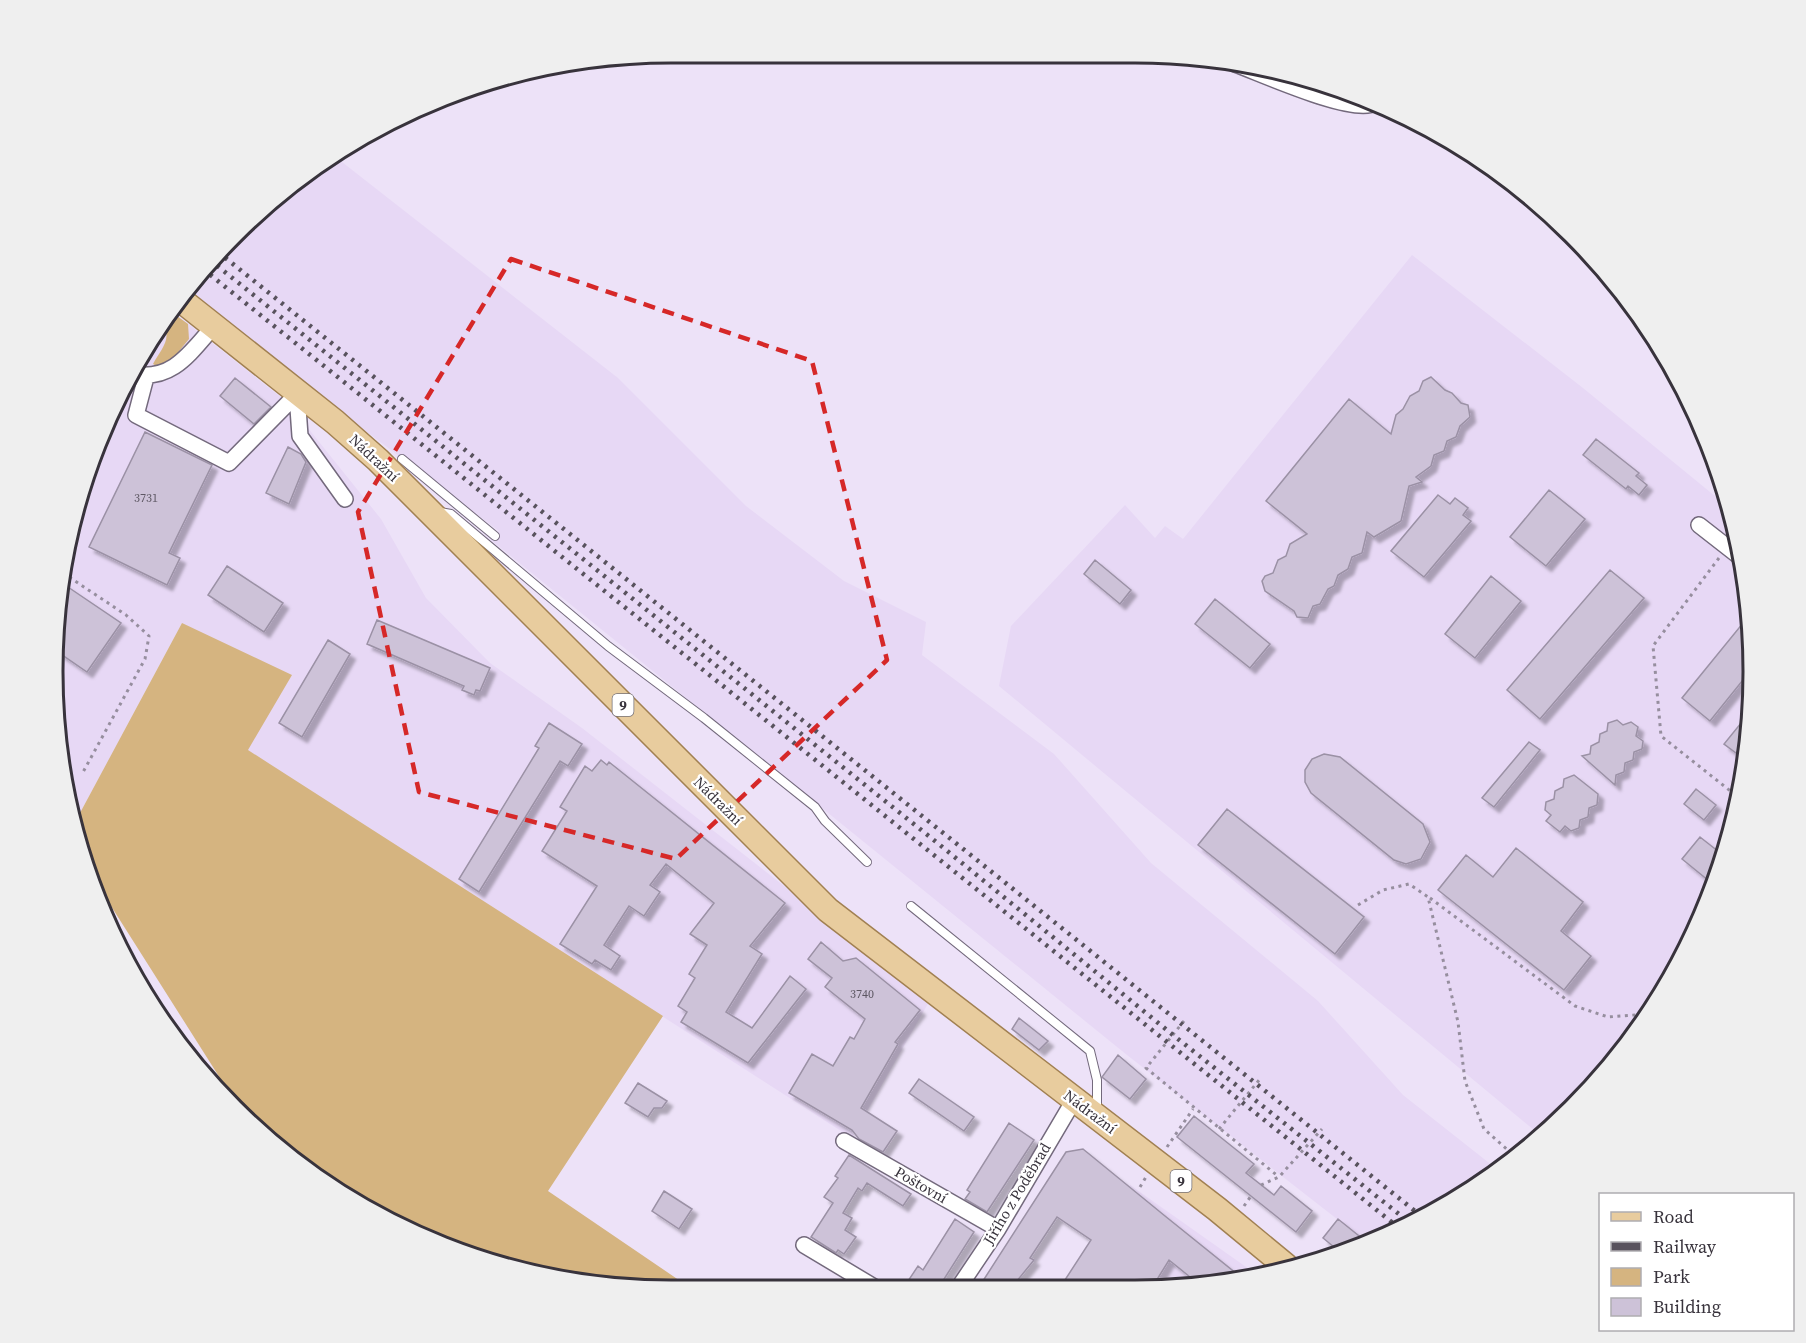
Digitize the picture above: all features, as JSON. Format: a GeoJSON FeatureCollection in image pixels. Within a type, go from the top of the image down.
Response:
{"type":"FeatureCollection","features":[{"type":"Feature","properties":{"kind":"main road","name":"Nádražní"},"geometry":{"type":"LineString","coordinates":[[187,304],[297,394],[434,500],[828,910],[1217,1209],[1281,1262]]}},
{"type":"Feature","properties":{"kind":"street"},"geometry":{"type":"LineString","coordinates":[[1282,82],[1344,105],[1364,108]]}},
{"type":"Feature","properties":{"kind":"street"},"geometry":{"type":"LineString","coordinates":[[141,375],[173,370],[214,326]]}},
{"type":"Feature","properties":{"kind":"street"},"geometry":{"type":"LineString","coordinates":[[139,379],[136,416],[229,463],[297,394]]}},
{"type":"Feature","properties":{"kind":"street"},"geometry":{"type":"LineString","coordinates":[[297,394],[300,436],[345,499]]}},
{"type":"Feature","properties":{"kind":"street"},"geometry":{"type":"LineString","coordinates":[[1699,525],[1730,549]]}},
{"type":"Feature","properties":{"kind":"street","name":"Jiřího z Poděbrad"},"geometry":{"type":"LineString","coordinates":[[964,1280],[998,1229],[1074,1100]]}},
{"type":"Feature","properties":{"kind":"street","name":"Poštovní"},"geometry":{"type":"LineString","coordinates":[[844,1141],[998,1229]]}},
{"type":"Feature","properties":{"kind":"street"},"geometry":{"type":"LineString","coordinates":[[804,1245],[862,1280]]}},
{"type":"Feature","properties":{"kind":"lane"},"geometry":{"type":"LineString","coordinates":[[402,459],[434,500],[608,646],[704,718],[815,807],[825,821],[867,862]]}},
{"type":"Feature","properties":{"kind":"lane"},"geometry":{"type":"LineString","coordinates":[[434,500],[495,536]]}},
{"type":"Feature","properties":{"kind":"lane"},"geometry":{"type":"LineString","coordinates":[[910,906],[1090,1051],[1097,1080],[1097,1118]]}},
{"type":"Feature","properties":{"kind":"path"},"geometry":{"type":"LineString","coordinates":[[1727,547],[1653,646],[1661,736],[1731,791]]}},
{"type":"Feature","properties":{"kind":"path"},"geometry":{"type":"LineString","coordinates":[[71,578],[126,615],[149,636],[146,659],[82,774]]}},
{"type":"Feature","properties":{"kind":"path"},"geometry":{"type":"LineString","coordinates":[[1358,906],[1383,890],[1409,884],[1575,1006],[1608,1017],[1637,1015]]}},
{"type":"Feature","properties":{"kind":"path"},"geometry":{"type":"LineString","coordinates":[[1428,897],[1458,1022],[1465,1081],[1484,1129],[1509,1151]]}},
{"type":"Feature","properties":{"kind":"path"},"geometry":{"type":"LineString","coordinates":[[1184,1021],[1146,1068],[1193,1109],[1279,1177]]}},
{"type":"Feature","properties":{"kind":"path"},"geometry":{"type":"LineString","coordinates":[[1219,1129],[1260,1079]]}},
{"type":"Feature","properties":{"kind":"path"},"geometry":{"type":"LineString","coordinates":[[1164,1151],[1193,1109]]}},
{"type":"Feature","properties":{"kind":"path"},"geometry":{"type":"LineString","coordinates":[[1261,1185],[1279,1177],[1322,1129]]}},
{"type":"Feature","properties":{"kind":"highlighted area"},"geometry":{"type":"Polygon","coordinates":[[[511,259],[812,361],[887,660],[676,859],[419,792],[358,512],[511,259]]]}},
{"type":"Feature","properties":{"kind":"shaded area"},"geometry":{"type":"Polygon","coordinates":[[[341,161],[618,378],[746,506],[844,581],[926,622],[922,655],[1054,754],[1151,863],[1318,1001],[1403,1095],[1491,1164],[1439,1198],[1360,1237],[1127,1055],[491,540],[499,531],[339,411],[195,294],[241,241],[270,214],[341,161]]]}},
{"type":"Feature","properties":{"kind":"shaded area"},"geometry":{"type":"Polygon","coordinates":[[[1412,255],[1583,388],[1717,498],[1738,592],[1743,672],[1738,751],[1722,829],[1697,904],[1680,941],[1640,1010],[1592,1073],[1534,1130],[999,686],[1011,626],[1125,505],[1155,538],[1165,526],[1183,539],[1412,255]]]}},
{"type":"Feature","properties":{"kind":"shaded area"},"geometry":{"type":"Polygon","coordinates":[[[178,316],[287,402],[381,519],[426,598],[490,663],[582,728],[930,1000],[852,1138],[247,750],[182,623],[80,813],[68,751],[63,672],[68,592],[75,553],[95,476],[109,439],[145,367],[178,316]]]}},
{"type":"Feature","properties":{"kind":"shaded area"},"geometry":{"type":"Polygon","coordinates":[[[1130,1185],[1249,1269],[1174,1279],[1065,1280],[1111,1209],[1130,1185]]]}},
{"type":"Feature","properties":{"kind":"green space"},"geometry":{"type":"Polygon","coordinates":[[[178,317],[188,324],[189,339],[171,361],[158,367],[153,364],[166,333],[178,317]]]}},
{"type":"Feature","properties":{"kind":"green space"},"geometry":{"type":"Polygon","coordinates":[[[182,623],[292,675],[248,750],[663,1016],[548,1191],[679,1280],[592,1275],[514,1259],[476,1248],[402,1217],[333,1177],[301,1154],[270,1129],[223,1082],[108,901],[95,867],[80,813],[182,623]]]}},
{"type":"Feature","properties":{"kind":"building"},"geometry":{"type":"Polygon","coordinates":[[[1431,377],[1461,403],[1468,405],[1470,417],[1460,426],[1456,437],[1447,441],[1444,451],[1434,455],[1431,466],[1416,477],[1422,482],[1409,486],[1401,521],[1374,537],[1367,532],[1362,553],[1352,557],[1348,569],[1338,575],[1334,586],[1328,589],[1320,604],[1313,606],[1308,618],[1297,617],[1294,611],[1265,591],[1262,581],[1265,576],[1273,573],[1278,560],[1286,556],[1290,544],[1307,534],[1266,501],[1349,399],[1391,434],[1396,415],[1403,409],[1410,396],[1419,391],[1423,381],[1431,377]]]}},
{"type":"Feature","properties":{"kind":"building"},"geometry":{"type":"Polygon","coordinates":[[[235,378],[271,407],[254,424],[220,396],[235,378]]]}},
{"type":"Feature","properties":{"kind":"building"},"geometry":{"type":"Polygon","coordinates":[[[145,432],[212,465],[169,553],[180,558],[167,585],[89,547],[145,432]]]}},
{"type":"Feature","properties":{"kind":"building"},"geometry":{"type":"Polygon","coordinates":[[[1596,439],[1639,473],[1636,476],[1647,485],[1639,495],[1628,486],[1626,489],[1583,455],[1596,439]]]}},
{"type":"Feature","properties":{"kind":"building"},"geometry":{"type":"Polygon","coordinates":[[[288,447],[301,454],[306,462],[289,504],[266,493],[288,447]]]}},
{"type":"Feature","properties":{"kind":"building"},"geometry":{"type":"Polygon","coordinates":[[[1549,490],[1585,519],[1546,566],[1510,537],[1549,490]]]}},
{"type":"Feature","properties":{"kind":"building"},"geometry":{"type":"Polygon","coordinates":[[[1438,495],[1450,504],[1455,498],[1468,508],[1463,515],[1471,521],[1424,577],[1391,551],[1438,495]]]}},
{"type":"Feature","properties":{"kind":"building"},"geometry":{"type":"Polygon","coordinates":[[[1095,560],[1131,590],[1120,604],[1084,574],[1095,560]]]}},
{"type":"Feature","properties":{"kind":"building"},"geometry":{"type":"Polygon","coordinates":[[[227,566],[283,603],[264,632],[208,595],[227,566]]]}},
{"type":"Feature","properties":{"kind":"building"},"geometry":{"type":"Polygon","coordinates":[[[1610,570],[1644,598],[1540,719],[1507,690],[1610,570]]]}},
{"type":"Feature","properties":{"kind":"building"},"geometry":{"type":"Polygon","coordinates":[[[1491,576],[1521,601],[1475,658],[1445,634],[1491,576]]]}},
{"type":"Feature","properties":{"kind":"building"},"geometry":{"type":"Polygon","coordinates":[[[69,588],[121,623],[87,672],[63,656],[69,588]]]}},
{"type":"Feature","properties":{"kind":"building"},"geometry":{"type":"Polygon","coordinates":[[[1215,599],[1270,644],[1250,668],[1195,624],[1215,599]]]}},
{"type":"Feature","properties":{"kind":"building"},"geometry":{"type":"Polygon","coordinates":[[[377,620],[490,668],[480,691],[476,690],[474,695],[462,690],[464,686],[367,644],[377,620]]]}},
{"type":"Feature","properties":{"kind":"building"},"geometry":{"type":"Polygon","coordinates":[[[1741,625],[1743,680],[1710,721],[1682,698],[1741,625]]]}},
{"type":"Feature","properties":{"kind":"building"},"geometry":{"type":"Polygon","coordinates":[[[328,640],[350,654],[302,737],[279,723],[328,640]]]}},
{"type":"Feature","properties":{"kind":"building"},"geometry":{"type":"Polygon","coordinates":[[[1617,720],[1623,725],[1631,722],[1638,727],[1636,736],[1643,741],[1642,749],[1634,752],[1633,760],[1625,763],[1624,772],[1616,775],[1615,785],[1582,756],[1590,754],[1591,746],[1599,742],[1600,734],[1607,731],[1608,723],[1617,720]]]}},
{"type":"Feature","properties":{"kind":"building"},"geometry":{"type":"Polygon","coordinates":[[[549,723],[582,744],[568,766],[560,761],[479,892],[459,879],[539,748],[535,746],[549,723]]]}},
{"type":"Feature","properties":{"kind":"building"},"geometry":{"type":"Polygon","coordinates":[[[1741,723],[1738,751],[1736,753],[1724,744],[1741,723]]]}},
{"type":"Feature","properties":{"kind":"building"},"geometry":{"type":"Polygon","coordinates":[[[1529,742],[1540,750],[1494,807],[1482,798],[1529,742]]]}},
{"type":"Feature","properties":{"kind":"building"},"geometry":{"type":"Polygon","coordinates":[[[1324,754],[1340,757],[1423,824],[1430,842],[1421,859],[1406,864],[1394,860],[1311,793],[1305,782],[1305,770],[1312,759],[1324,754]]]}},
{"type":"Feature","properties":{"kind":"building"},"geometry":{"type":"Polygon","coordinates":[[[601,760],[607,765],[609,762],[785,903],[750,946],[762,954],[726,1012],[752,1028],[790,976],[806,989],[748,1063],[681,1022],[687,1012],[678,1006],[695,978],[689,974],[707,945],[690,934],[714,903],[666,864],[650,885],[660,892],[644,916],[629,906],[604,945],[620,956],[611,970],[595,960],[592,964],[560,944],[597,886],[542,851],[567,811],[560,807],[585,766],[592,771],[601,760]]]}},
{"type":"Feature","properties":{"kind":"building"},"geometry":{"type":"Polygon","coordinates":[[[1574,775],[1598,794],[1597,805],[1589,808],[1588,817],[1580,820],[1579,828],[1571,831],[1565,826],[1560,832],[1546,821],[1551,815],[1545,810],[1546,802],[1554,799],[1555,791],[1563,787],[1564,779],[1574,775]]]}},
{"type":"Feature","properties":{"kind":"building"},"geometry":{"type":"Polygon","coordinates":[[[1696,789],[1716,805],[1704,820],[1684,804],[1696,789]]]}},
{"type":"Feature","properties":{"kind":"building"},"geometry":{"type":"Polygon","coordinates":[[[1227,809],[1364,917],[1335,954],[1198,845],[1227,809]]]}},
{"type":"Feature","properties":{"kind":"building"},"geometry":{"type":"Polygon","coordinates":[[[1700,837],[1716,850],[1706,879],[1682,859],[1700,837]]]}},
{"type":"Feature","properties":{"kind":"building"},"geometry":{"type":"Polygon","coordinates":[[[1516,848],[1583,902],[1561,931],[1591,956],[1564,990],[1438,890],[1466,855],[1493,877],[1516,848]]]}},
{"type":"Feature","properties":{"kind":"building"},"geometry":{"type":"Polygon","coordinates":[[[821,942],[843,961],[856,958],[920,1010],[895,1042],[898,1044],[861,1108],[897,1131],[883,1152],[859,1139],[852,1130],[789,1093],[812,1054],[833,1066],[850,1037],[854,1039],[865,1019],[825,987],[832,978],[808,959],[821,942]]]}},
{"type":"Feature","properties":{"kind":"building"},"geometry":{"type":"Polygon","coordinates":[[[1019,1018],[1048,1041],[1039,1050],[1012,1029],[1019,1018]]]}},
{"type":"Feature","properties":{"kind":"building"},"geometry":{"type":"Polygon","coordinates":[[[1118,1055],[1146,1079],[1130,1099],[1102,1077],[1118,1055]]]}},
{"type":"Feature","properties":{"kind":"building"},"geometry":{"type":"Polygon","coordinates":[[[919,1079],[974,1117],[964,1131],[909,1093],[919,1079]]]}},
{"type":"Feature","properties":{"kind":"building"},"geometry":{"type":"Polygon","coordinates":[[[638,1083],[667,1101],[662,1108],[654,1108],[648,1117],[625,1103],[638,1083]]]}},
{"type":"Feature","properties":{"kind":"building"},"geometry":{"type":"Polygon","coordinates":[[[1194,1116],[1254,1164],[1246,1173],[1274,1195],[1281,1186],[1312,1211],[1296,1232],[1177,1137],[1194,1116]]]}},
{"type":"Feature","properties":{"kind":"building"},"geometry":{"type":"Polygon","coordinates":[[[1009,1123],[1034,1140],[987,1212],[965,1199],[970,1192],[967,1190],[1009,1123]]]}},
{"type":"Feature","properties":{"kind":"building"},"geometry":{"type":"Polygon","coordinates":[[[1083,1149],[1234,1271],[1191,1277],[1169,1260],[1157,1279],[1065,1280],[1091,1240],[1057,1217],[1030,1258],[1034,1260],[1018,1280],[984,1280],[1066,1152],[1083,1149]]]}},
{"type":"Feature","properties":{"kind":"building"},"geometry":{"type":"Polygon","coordinates":[[[849,1155],[911,1194],[903,1206],[867,1183],[862,1191],[858,1188],[843,1213],[852,1218],[845,1230],[856,1237],[844,1254],[838,1250],[836,1253],[811,1237],[833,1203],[824,1197],[838,1178],[835,1176],[849,1155]]]}},
{"type":"Feature","properties":{"kind":"building"},"geometry":{"type":"Polygon","coordinates":[[[664,1191],[692,1209],[679,1229],[652,1211],[664,1191]]]}},
{"type":"Feature","properties":{"kind":"building"},"geometry":{"type":"Polygon","coordinates":[[[955,1219],[974,1232],[943,1280],[909,1280],[918,1266],[923,1270],[955,1219]]]}},
{"type":"Feature","properties":{"kind":"building"},"geometry":{"type":"Polygon","coordinates":[[[1338,1219],[1360,1237],[1334,1247],[1323,1238],[1338,1219]]]}},
{"type":"Feature","properties":{"kind":"railway"},"geometry":{"type":"LineString","coordinates":[[225,258],[1415,1211]]}},
{"type":"Feature","properties":{"kind":"railway"},"geometry":{"type":"LineString","coordinates":[[218,266],[1403,1217]]}},
{"type":"Feature","properties":{"kind":"railway"},"geometry":{"type":"LineString","coordinates":[[210,275],[1392,1222]]}}]}
